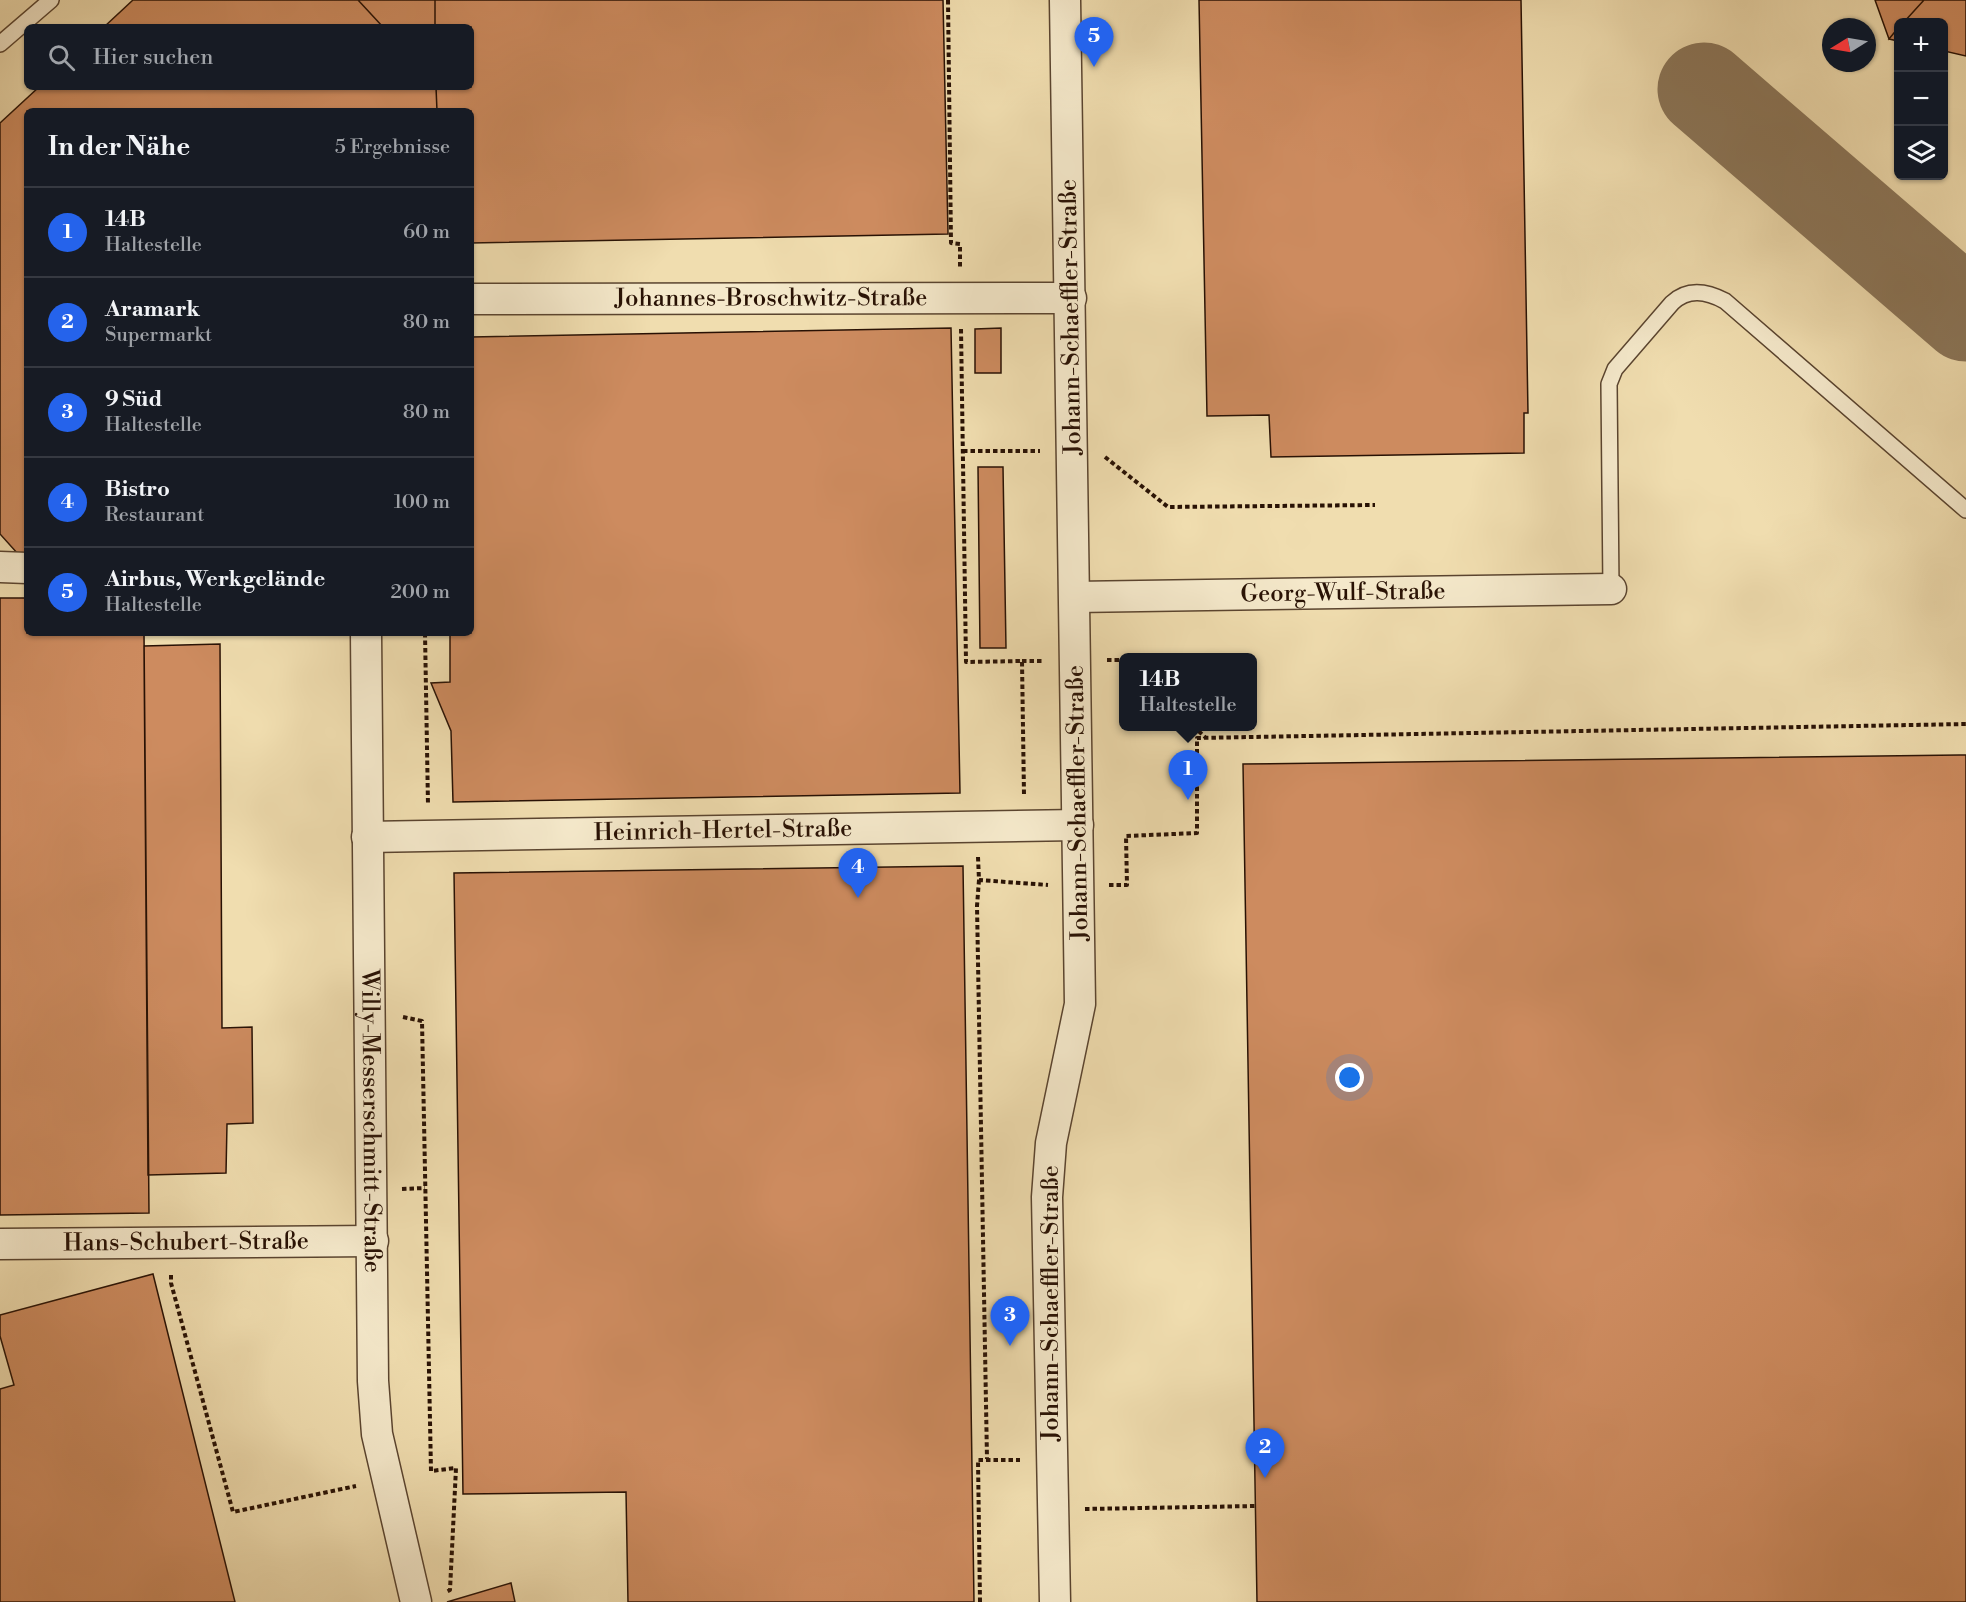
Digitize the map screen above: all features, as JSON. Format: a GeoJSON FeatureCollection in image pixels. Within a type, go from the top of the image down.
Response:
{"type":"FeatureCollection","features":[{"type":"Feature","properties":{"kind":"street","name":"Johann-Schaeffler-Straße"},"geometry":{"type":"LineString","coordinates":[[1055,1602],[1047,1197],[1051,1143],[1080,1004],[1065,0]]}},
{"type":"Feature","properties":{"kind":"street","name":"Johannes-Broschwitz-Straße"},"geometry":{"type":"LineString","coordinates":[[474,299],[1071,298]]}},
{"type":"Feature","properties":{"kind":"street"},"geometry":{"type":"LineString","coordinates":[[0,567],[24,568]]}},
{"type":"Feature","properties":{"kind":"street","name":"Georg-Wulf-Straße"},"geometry":{"type":"LineString","coordinates":[[1075,597],[1611,589]]}},
{"type":"Feature","properties":{"kind":"street","name":"Willy-Messerschmitt-Straße"},"geometry":{"type":"LineString","coordinates":[[366,636],[373,1381],[377,1434],[428,1598]]}},
{"type":"Feature","properties":{"kind":"street","name":"Heinrich-Hertel-Straße"},"geometry":{"type":"LineString","coordinates":[[367,837],[1078,825]]}},
{"type":"Feature","properties":{"kind":"street","name":"Hans-Schubert-Straße"},"geometry":{"type":"LineString","coordinates":[[0,1244],[373,1241]]}},
{"type":"Feature","properties":{"kind":"lane"},"geometry":{"type":"LineString","coordinates":[[0,44],[51,0]]}},
{"type":"Feature","properties":{"kind":"lane"},"geometry":{"type":"LineString","coordinates":[[1611,589],[1609,384],[1615,369],[1680,295],[1695,292],[1710,293],[1725,301],[1966,510]]}},
{"type":"Feature","properties":{"kind":"path"},"geometry":{"type":"LineString","coordinates":[[948,0],[951,243],[960,244],[966,662],[1048,661]]}},
{"type":"Feature","properties":{"kind":"path"},"geometry":{"type":"LineString","coordinates":[[1095,449],[1168,507],[1375,505]]}},
{"type":"Feature","properties":{"kind":"path"},"geometry":{"type":"LineString","coordinates":[[963,451],[1044,451]]}},
{"type":"Feature","properties":{"kind":"path"},"geometry":{"type":"LineString","coordinates":[[425,636],[428,815]]}},
{"type":"Feature","properties":{"kind":"path"},"geometry":{"type":"LineString","coordinates":[[1022,661],[1024,799]]}},
{"type":"Feature","properties":{"kind":"path"},"geometry":{"type":"LineString","coordinates":[[1106,885],[1126,885],[1126,836],[1197,833],[1197,738],[1966,724]]}},
{"type":"Feature","properties":{"kind":"path"},"geometry":{"type":"LineString","coordinates":[[1198,731],[1205,737]]}},
{"type":"Feature","properties":{"kind":"path"},"geometry":{"type":"LineString","coordinates":[[978,854],[987,1459]]}},
{"type":"Feature","properties":{"kind":"path"},"geometry":{"type":"LineString","coordinates":[[979,880],[1049,885]]}},
{"type":"Feature","properties":{"kind":"path"},"geometry":{"type":"LineString","coordinates":[[397,1010],[402,1017],[423,1021],[431,1471],[456,1467],[450,1590],[428,1598]]}},
{"type":"Feature","properties":{"kind":"path"},"geometry":{"type":"LineString","coordinates":[[398,1189],[426,1188]]}},
{"type":"Feature","properties":{"kind":"path"},"geometry":{"type":"LineString","coordinates":[[171,1271],[171,1283],[233,1512],[368,1484]]}},
{"type":"Feature","properties":{"kind":"path"},"geometry":{"type":"LineString","coordinates":[[980,1602],[978,1460],[1019,1459],[1024,1464]]}},
{"type":"Feature","properties":{"kind":"path"},"geometry":{"type":"LineString","coordinates":[[1084,1509],[1256,1506]]}},
{"type":"Feature","properties":{"kind":"building"},"geometry":{"type":"Polygon","coordinates":[[[133,0],[358,0],[380,24],[107,24],[133,0]]]}},
{"type":"Feature","properties":{"kind":"building"},"geometry":{"type":"Polygon","coordinates":[[[358,0],[435,0],[435,24],[380,24],[358,0]]]}},
{"type":"Feature","properties":{"kind":"building"},"geometry":{"type":"Polygon","coordinates":[[[435,0],[943,0],[948,234],[474,243],[474,108],[437,108],[436,90],[474,90],[474,24],[435,24],[435,0]]]}},
{"type":"Feature","properties":{"kind":"building"},"geometry":{"type":"Polygon","coordinates":[[[1199,0],[1521,0],[1528,413],[1524,413],[1524,453],[1271,457],[1269,415],[1207,416],[1199,0]]]}},
{"type":"Feature","properties":{"kind":"building"},"geometry":{"type":"Polygon","coordinates":[[[1875,0],[1924,0],[1908,18],[1894,18],[1894,33],[1889,39],[1875,0]]]}},
{"type":"Feature","properties":{"kind":"building"},"geometry":{"type":"Polygon","coordinates":[[[1924,0],[1966,0],[1966,56],[1948,52],[1948,18],[1908,18],[1924,0]]]}},
{"type":"Feature","properties":{"kind":"building"},"geometry":{"type":"Polygon","coordinates":[[[36,90],[436,90],[437,108],[24,108],[24,561],[0,534],[0,123],[36,90]]]}},
{"type":"Feature","properties":{"kind":"building"},"geometry":{"type":"Polygon","coordinates":[[[951,328],[960,793],[453,802],[451,731],[431,683],[450,682],[450,636],[474,636],[474,337],[951,328]]]}},
{"type":"Feature","properties":{"kind":"building"},"geometry":{"type":"Polygon","coordinates":[[[1001,328],[1001,373],[975,373],[975,329],[1001,328]]]}},
{"type":"Feature","properties":{"kind":"building"},"geometry":{"type":"Polygon","coordinates":[[[978,467],[1003,467],[1006,648],[980,648],[978,467]]]}},
{"type":"Feature","properties":{"kind":"building"},"geometry":{"type":"Polygon","coordinates":[[[0,598],[24,598],[24,636],[144,636],[149,1213],[0,1215],[0,598]]]}},
{"type":"Feature","properties":{"kind":"building"},"geometry":{"type":"Polygon","coordinates":[[[220,644],[222,1028],[252,1027],[253,1123],[227,1124],[226,1173],[148,1175],[144,646],[220,644]]]}},
{"type":"Feature","properties":{"kind":"building"},"geometry":{"type":"Polygon","coordinates":[[[1966,755],[1966,1602],[1257,1602],[1243,764],[1966,755]]]}},
{"type":"Feature","properties":{"kind":"building"},"geometry":{"type":"Polygon","coordinates":[[[963,866],[974,1602],[628,1602],[626,1492],[463,1494],[454,873],[963,866]]]}},
{"type":"Feature","properties":{"kind":"building"},"geometry":{"type":"Polygon","coordinates":[[[153,1274],[235,1602],[0,1602],[0,1389],[14,1385],[0,1336],[0,1315],[153,1274]]]}},
{"type":"Feature","properties":{"kind":"building"},"geometry":{"type":"Polygon","coordinates":[[[511,1583],[515,1602],[447,1602],[511,1583]]]}},
{"type":"Feature","properties":{"kind":"taxiway"},"geometry":{"type":"LineString","coordinates":[[1704,89],[1966,315]]}},
{"type":"Feature","properties":{"kind":"place","name":"Airbus, Werkgelände"},"geometry":{"type":"Point","coordinates":[1094,67]}},
{"type":"Feature","properties":{"kind":"place","name":"14B"},"geometry":{"type":"Point","coordinates":[1188,800]}},
{"type":"Feature","properties":{"kind":"place","name":"Bistro"},"geometry":{"type":"Point","coordinates":[858,898]}},
{"type":"Feature","properties":{"kind":"place","name":"9 Süd"},"geometry":{"type":"Point","coordinates":[1010,1346]}},
{"type":"Feature","properties":{"kind":"place","name":"Aramark"},"geometry":{"type":"Point","coordinates":[1265,1478]}}]}
